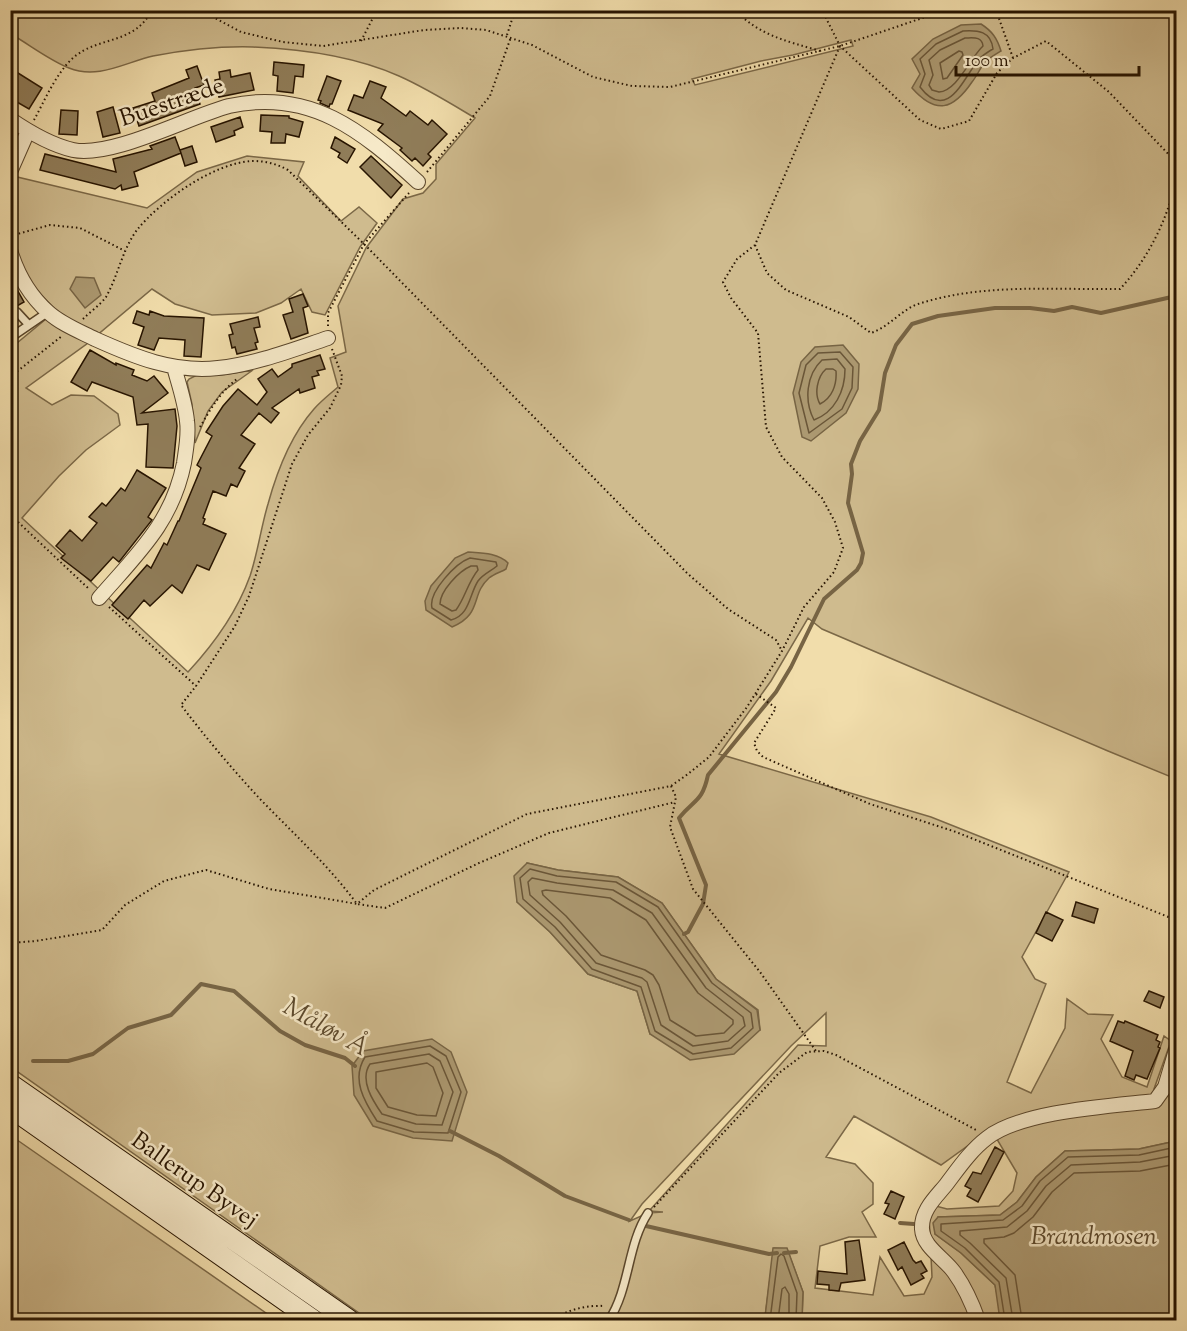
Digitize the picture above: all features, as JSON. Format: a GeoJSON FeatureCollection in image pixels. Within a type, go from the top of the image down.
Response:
{"type":"FeatureCollection","features":[{"type":"Feature","properties":{"kind":"main road","name":"Ballerup Byvej"},"geometry":{"type":"LineString","coordinates":[[10,1084],[349,1320]]}},
{"type":"Feature","properties":{"kind":"main road","name":"Ballerup Byvej"},"geometry":{"type":"LineString","coordinates":[[10,1107],[313,1320]]}},
{"type":"Feature","properties":{"kind":"street","name":"Buestræde"},"geometry":{"type":"LineString","coordinates":[[10,119],[28,131],[74,150],[91,151],[115,147],[229,106],[248,102],[282,101],[318,111],[354,129],[380,147],[418,182]]}},
{"type":"Feature","properties":{"kind":"street"},"geometry":{"type":"LineString","coordinates":[[11,169],[28,131]]}},
{"type":"Feature","properties":{"kind":"street"},"geometry":{"type":"LineString","coordinates":[[10,250],[28,289],[48,312],[73,329],[139,359],[174,367],[216,369],[261,361],[328,338]]}},
{"type":"Feature","properties":{"kind":"street"},"geometry":{"type":"LineString","coordinates":[[99,598],[152,537],[171,506],[181,477],[188,424],[174,367]]}},
{"type":"Feature","properties":{"kind":"street"},"geometry":{"type":"LineString","coordinates":[[978,1320],[971,1301],[953,1271],[927,1244],[922,1230],[924,1212],[967,1158],[988,1137],[1018,1123],[1080,1109],[1155,1101],[1165,1087],[1176,1050]]}},
{"type":"Feature","properties":{"kind":"lane"},"geometry":{"type":"LineString","coordinates":[[17,312],[29,326]]}},
{"type":"Feature","properties":{"kind":"lane"},"geometry":{"type":"LineString","coordinates":[[10,338],[48,312]]}},
{"type":"Feature","properties":{"kind":"lane"},"geometry":{"type":"LineString","coordinates":[[609,1320],[622,1290],[638,1228],[648,1213]]}},
{"type":"Feature","properties":{"kind":"path"},"geometry":{"type":"LineString","coordinates":[[28,131],[62,71],[74,57],[90,48],[122,38],[138,29],[152,10]]}},
{"type":"Feature","properties":{"kind":"path"},"geometry":{"type":"LineString","coordinates":[[200,10],[241,32],[283,42],[323,46],[424,30],[461,28],[486,30],[532,45],[593,77],[632,86],[670,87],[840,46],[946,10]]}},
{"type":"Feature","properties":{"kind":"path"},"geometry":{"type":"LineString","coordinates":[[361,41],[377,10]]}},
{"type":"Feature","properties":{"kind":"path"},"geometry":{"type":"LineString","coordinates":[[507,35],[515,10]]}},
{"type":"Feature","properties":{"kind":"path"},"geometry":{"type":"LineString","coordinates":[[735,10],[755,28],[771,36],[821,51]]}},
{"type":"Feature","properties":{"kind":"path"},"geometry":{"type":"LineString","coordinates":[[820,10],[840,46],[920,120],[941,129],[969,121],[997,73],[1014,58],[1046,41],[1109,92],[1176,162]]}},
{"type":"Feature","properties":{"kind":"path"},"geometry":{"type":"LineString","coordinates":[[996,10],[1014,58]]}},
{"type":"Feature","properties":{"kind":"path"},"geometry":{"type":"LineString","coordinates":[[357,904],[338,879],[259,798],[181,705],[235,626],[249,596],[292,464],[308,435],[330,408],[341,385],[342,376],[328,338],[328,313],[364,244],[490,96],[511,37]]}},
{"type":"Feature","properties":{"kind":"path"},"geometry":{"type":"LineString","coordinates":[[357,904],[374,890],[527,814],[670,786],[709,757],[756,694],[782,651],[804,607],[834,572],[843,548],[835,522],[822,498],[782,457],[766,427],[758,333],[731,298],[723,282],[737,259],[755,245],[840,46]]}},
{"type":"Feature","properties":{"kind":"path"},"geometry":{"type":"LineString","coordinates":[[10,377],[73,329],[105,298],[136,231],[155,211],[180,192],[219,169],[252,161],[273,163],[288,170],[364,244],[687,573],[728,609],[776,640],[782,651]]}},
{"type":"Feature","properties":{"kind":"path"},"geometry":{"type":"LineString","coordinates":[[755,245],[767,273],[786,290],[849,317],[871,333],[880,330],[916,304],[982,290],[1120,289],[1158,233],[1171,204],[1176,179]]}},
{"type":"Feature","properties":{"kind":"path"},"geometry":{"type":"LineString","coordinates":[[10,236],[50,225],[80,228],[125,251]]}},
{"type":"Feature","properties":{"kind":"path"},"geometry":{"type":"LineString","coordinates":[[186,450],[209,412],[231,384],[239,378]]}},
{"type":"Feature","properties":{"kind":"path"},"geometry":{"type":"LineString","coordinates":[[10,518],[17,521]]}},
{"type":"Feature","properties":{"kind":"path"},"geometry":{"type":"LineString","coordinates":[[756,694],[776,708],[754,743],[757,751],[763,757],[870,804],[956,832],[1176,920]]}},
{"type":"Feature","properties":{"kind":"path"},"geometry":{"type":"LineString","coordinates":[[670,786],[676,796],[670,827],[693,889],[760,972],[816,1052]]}},
{"type":"Feature","properties":{"kind":"path"},"geometry":{"type":"LineString","coordinates":[[10,943],[102,930],[125,905],[164,881],[206,870],[269,889],[385,908],[479,862],[549,833],[675,802]]}},
{"type":"Feature","properties":{"kind":"path"},"geometry":{"type":"LineString","coordinates":[[648,1213],[779,1073],[807,1053],[824,1051],[836,1055],[988,1137]]}},
{"type":"Feature","properties":{"kind":"path"},"geometry":{"type":"LineString","coordinates":[[554,1320],[575,1310],[595,1306],[615,1307]]}},
{"type":"Feature","properties":{"kind":"shaded area"},"geometry":{"type":"Polygon","coordinates":[[[10,11],[1176,11],[1173,20],[1176,30],[1176,779],[822,629],[808,618],[771,681],[719,754],[931,817],[1069,872],[1022,957],[1035,979],[1046,984],[1007,1082],[1031,1093],[1065,1028],[1067,999],[1088,1014],[1113,1015],[1101,1039],[1122,1077],[1147,1087],[1164,1036],[1171,1041],[1154,1089],[1172,1092],[1176,1072],[1176,1141],[1139,1149],[1065,1151],[1036,1177],[1017,1202],[1000,1215],[938,1217],[935,1234],[961,1253],[995,1285],[1003,1320],[802,1320],[803,1292],[787,1249],[774,1248],[765,1317],[759,1320],[369,1320],[11,1067],[11,348],[46,319],[88,343],[26,388],[52,405],[71,395],[94,396],[118,414],[120,425],[86,450],[59,476],[22,518],[188,672],[224,627],[245,589],[280,466],[298,430],[314,409],[338,387],[330,358],[346,352],[338,306],[366,248],[403,199],[423,193],[436,179],[436,164],[475,118],[399,76],[364,63],[328,55],[271,48],[215,48],[153,56],[112,69],[91,72],[62,65],[11,34],[10,11]],[[851,40],[692,79],[695,85],[853,46],[851,40]],[[527,863],[517,902],[550,932],[588,974],[637,991],[650,1034],[760,1030],[758,1010],[716,979],[662,903],[618,877],[558,870],[527,863]],[[826,1013],[791,1046],[642,1204],[630,1221],[648,1213],[663,1212],[649,1211],[798,1045],[826,1046],[826,1013]],[[854,1116],[826,1157],[855,1164],[873,1183],[873,1204],[862,1212],[876,1237],[849,1237],[820,1246],[815,1288],[873,1295],[880,1257],[904,1296],[924,1294],[932,1277],[929,1214],[936,1206],[947,1209],[999,1206],[1013,1191],[1017,1173],[991,1129],[941,1165],[854,1116]]]}},
{"type":"Feature","properties":{"kind":"shaded area"},"geometry":{"type":"Polygon","coordinates":[[[247,156],[304,162],[298,176],[341,221],[359,207],[377,223],[360,247],[325,315],[312,312],[301,289],[281,303],[256,313],[212,315],[175,304],[152,289],[96,336],[62,317],[33,286],[18,257],[11,221],[13,176],[147,208],[197,172],[247,156]]]}},
{"type":"Feature","properties":{"kind":"shaded area"},"geometry":{"type":"Polygon","coordinates":[[[253,370],[222,392],[208,411],[195,443],[192,404],[187,382],[189,379],[197,375],[221,375],[253,370]]]}},
{"type":"Feature","properties":{"kind":"shaded area"},"geometry":{"type":"Polygon","coordinates":[[[10,1135],[276,1320],[11,1320],[10,1135]]]}},
{"type":"Feature","properties":{"kind":"water"},"geometry":{"type":"Polygon","coordinates":[[[981,24],[994,35],[1001,51],[985,62],[958,99],[944,106],[921,97],[912,88],[920,74],[912,59],[933,39],[961,25],[981,24]]]}},
{"type":"Feature","properties":{"kind":"water"},"geometry":{"type":"Polygon","coordinates":[[[76,277],[94,278],[101,295],[85,308],[70,289],[76,277]]]}},
{"type":"Feature","properties":{"kind":"water"},"geometry":{"type":"Polygon","coordinates":[[[843,345],[859,364],[858,389],[846,413],[811,441],[802,437],[793,393],[801,362],[815,347],[843,345]]]}},
{"type":"Feature","properties":{"kind":"water"},"geometry":{"type":"Polygon","coordinates":[[[468,552],[495,555],[508,563],[506,569],[483,584],[468,616],[452,627],[426,610],[425,601],[431,586],[455,558],[468,552]]]}},
{"type":"Feature","properties":{"kind":"water"},"geometry":{"type":"Polygon","coordinates":[[[527,863],[558,870],[618,877],[662,903],[716,979],[757,1010],[760,1030],[734,1054],[690,1060],[650,1034],[637,991],[588,974],[550,932],[517,902],[514,876],[527,863]]]}},
{"type":"Feature","properties":{"kind":"water"},"geometry":{"type":"Polygon","coordinates":[[[432,1039],[451,1052],[467,1092],[452,1141],[413,1138],[373,1126],[354,1095],[352,1066],[363,1051],[432,1039]]]}},
{"type":"Feature","properties":{"kind":"water","name":"Brandmosen"},"geometry":{"type":"Polygon","coordinates":[[[1176,1141],[1176,1320],[1000,1320],[995,1285],[961,1253],[935,1234],[933,1223],[938,1217],[1000,1215],[1017,1202],[1036,1177],[1065,1151],[1139,1149],[1176,1141]]]}},
{"type":"Feature","properties":{"kind":"water"},"geometry":{"type":"Polygon","coordinates":[[[773,1248],[787,1248],[803,1292],[802,1320],[759,1320],[765,1317],[773,1248]]]}},
{"type":"Feature","properties":{"kind":"building"},"geometry":{"type":"Polygon","coordinates":[[[274,62],[304,65],[303,77],[295,76],[293,93],[277,91],[278,76],[273,75],[274,62]]]}},
{"type":"Feature","properties":{"kind":"building"},"geometry":{"type":"Polygon","coordinates":[[[197,66],[204,85],[195,88],[200,104],[139,126],[133,108],[155,101],[152,93],[189,78],[186,70],[197,66]]]}},
{"type":"Feature","properties":{"kind":"building"},"geometry":{"type":"Polygon","coordinates":[[[10,68],[42,88],[29,109],[10,98],[10,68]]]}},
{"type":"Feature","properties":{"kind":"building"},"geometry":{"type":"Polygon","coordinates":[[[230,70],[231,77],[250,73],[254,90],[219,97],[215,80],[220,79],[219,72],[230,70]]]}},
{"type":"Feature","properties":{"kind":"building"},"geometry":{"type":"Polygon","coordinates":[[[327,76],[341,81],[329,107],[318,100],[327,76]]]}},
{"type":"Feature","properties":{"kind":"building"},"geometry":{"type":"Polygon","coordinates":[[[370,81],[386,87],[381,98],[406,116],[410,111],[428,125],[432,120],[447,134],[428,154],[431,157],[423,166],[415,158],[412,161],[400,150],[402,148],[378,130],[383,124],[348,110],[354,95],[363,98],[370,81]]]}},
{"type":"Feature","properties":{"kind":"building"},"geometry":{"type":"Polygon","coordinates":[[[113,107],[120,133],[103,137],[97,112],[113,107]]]}},
{"type":"Feature","properties":{"kind":"building"},"geometry":{"type":"Polygon","coordinates":[[[61,110],[78,111],[77,135],[59,134],[61,110]]]}},
{"type":"Feature","properties":{"kind":"building"},"geometry":{"type":"Polygon","coordinates":[[[261,115],[289,116],[289,118],[303,122],[299,137],[286,134],[285,143],[271,143],[272,132],[260,131],[261,115]]]}},
{"type":"Feature","properties":{"kind":"building"},"geometry":{"type":"Polygon","coordinates":[[[240,117],[243,127],[234,131],[235,135],[216,142],[211,127],[240,117]]]}},
{"type":"Feature","properties":{"kind":"building"},"geometry":{"type":"Polygon","coordinates":[[[175,137],[181,153],[134,172],[138,186],[122,190],[121,185],[115,189],[40,170],[45,154],[116,172],[113,159],[152,149],[150,146],[175,137]]]}},
{"type":"Feature","properties":{"kind":"building"},"geometry":{"type":"Polygon","coordinates":[[[335,137],[355,149],[347,163],[338,157],[340,153],[331,148],[335,137]]]}},
{"type":"Feature","properties":{"kind":"building"},"geometry":{"type":"Polygon","coordinates":[[[192,146],[197,162],[185,166],[180,150],[192,146]]]}},
{"type":"Feature","properties":{"kind":"building"},"geometry":{"type":"Polygon","coordinates":[[[371,156],[402,185],[391,198],[360,167],[371,156]]]}},
{"type":"Feature","properties":{"kind":"building"},"geometry":{"type":"Polygon","coordinates":[[[10,277],[24,302],[10,310],[10,277]]]}},
{"type":"Feature","properties":{"kind":"building"},"geometry":{"type":"Polygon","coordinates":[[[303,294],[308,306],[303,308],[308,333],[291,339],[283,315],[293,312],[289,299],[303,294]]]}},
{"type":"Feature","properties":{"kind":"building"},"geometry":{"type":"Polygon","coordinates":[[[137,311],[149,315],[150,311],[164,316],[204,318],[201,357],[184,356],[185,340],[159,338],[154,350],[138,345],[144,327],[133,323],[137,311]]]}},
{"type":"Feature","properties":{"kind":"building"},"geometry":{"type":"Polygon","coordinates":[[[258,317],[260,327],[254,328],[258,342],[255,343],[257,349],[237,354],[235,347],[232,348],[229,335],[233,334],[230,324],[258,317]]]}},
{"type":"Feature","properties":{"kind":"building"},"geometry":{"type":"Polygon","coordinates":[[[90,350],[116,365],[116,363],[134,370],[132,375],[147,381],[154,376],[168,393],[142,413],[175,409],[177,426],[173,468],[146,467],[148,424],[137,425],[133,397],[92,382],[87,391],[71,382],[90,350]]]}},
{"type":"Feature","properties":{"kind":"building"},"geometry":{"type":"Polygon","coordinates":[[[320,355],[325,369],[317,371],[319,375],[312,377],[315,388],[300,393],[299,389],[272,408],[279,413],[271,423],[259,413],[241,435],[255,444],[239,468],[245,471],[237,487],[231,484],[226,496],[213,491],[203,518],[205,519],[203,524],[226,534],[209,570],[197,565],[182,593],[172,585],[150,606],[144,600],[128,619],[112,605],[147,565],[151,568],[164,543],[167,545],[201,468],[197,465],[212,436],[206,432],[223,406],[238,389],[257,405],[267,392],[258,379],[272,369],[278,377],[292,367],[292,364],[320,355]]]}},
{"type":"Feature","properties":{"kind":"building"},"geometry":{"type":"Polygon","coordinates":[[[137,470],[166,488],[148,517],[152,520],[119,562],[113,557],[91,581],[61,558],[65,554],[56,546],[70,530],[82,541],[97,523],[89,517],[102,503],[106,506],[121,488],[125,491],[137,470]]]}},
{"type":"Feature","properties":{"kind":"building"},"geometry":{"type":"Polygon","coordinates":[[[1076,902],[1098,909],[1094,923],[1072,916],[1076,902]]]}},
{"type":"Feature","properties":{"kind":"building"},"geometry":{"type":"Polygon","coordinates":[[[1046,912],[1063,920],[1052,941],[1036,933],[1046,912]]]}},
{"type":"Feature","properties":{"kind":"building"},"geometry":{"type":"Polygon","coordinates":[[[1149,991],[1164,997],[1160,1008],[1144,1001],[1149,991]]]}},
{"type":"Feature","properties":{"kind":"building"},"geometry":{"type":"Polygon","coordinates":[[[1118,1021],[1124,1023],[1125,1021],[1158,1035],[1156,1040],[1160,1042],[1158,1047],[1160,1048],[1147,1079],[1136,1075],[1134,1080],[1125,1076],[1133,1051],[1110,1041],[1118,1021]]]}},
{"type":"Feature","properties":{"kind":"building"},"geometry":{"type":"Polygon","coordinates":[[[995,1147],[1004,1152],[978,1202],[967,1196],[971,1189],[965,1186],[973,1172],[981,1174],[995,1147]]]}},
{"type":"Feature","properties":{"kind":"building"},"geometry":{"type":"Polygon","coordinates":[[[891,1191],[904,1197],[895,1219],[884,1214],[889,1204],[885,1203],[891,1191]]]}},
{"type":"Feature","properties":{"kind":"building"},"geometry":{"type":"Polygon","coordinates":[[[859,1240],[865,1280],[841,1283],[839,1291],[829,1290],[829,1285],[817,1284],[818,1271],[847,1274],[845,1242],[859,1240]]]}},
{"type":"Feature","properties":{"kind":"building"},"geometry":{"type":"Polygon","coordinates":[[[904,1242],[913,1260],[916,1263],[921,1261],[927,1271],[921,1274],[924,1278],[911,1285],[902,1267],[898,1270],[888,1250],[904,1242]]]}},
{"type":"Feature","properties":{"kind":"waterway"},"geometry":{"type":"LineString","coordinates":[[684,934],[688,932],[703,904],[706,885],[679,818],[700,796],[708,775],[776,692],[791,667],[824,599],[857,570],[861,563],[863,553],[848,503],[851,464],[860,441],[879,410],[885,373],[896,345],[912,324],[938,316],[995,308],[1054,311],[1072,307],[1101,313],[1176,296]]}},
{"type":"Feature","properties":{"kind":"waterway","name":"Måløv Å"},"geometry":{"type":"LineString","coordinates":[[33,1061],[68,1061],[93,1054],[128,1028],[171,1015],[201,984],[234,991],[280,1031],[305,1045],[345,1058],[355,1066]]}},
{"type":"Feature","properties":{"kind":"waterway","name":"Måløv Å"},"geometry":{"type":"LineString","coordinates":[[450,1131],[499,1156],[565,1196],[629,1220]]}},
{"type":"Feature","properties":{"kind":"waterway","name":"Måløv Å"},"geometry":{"type":"LineString","coordinates":[[900,1223],[914,1224]]}},
{"type":"Feature","properties":{"kind":"waterway","name":"Måløv Å"},"geometry":{"type":"LineString","coordinates":[[646,1226],[769,1254],[777,1253]]}},
{"type":"Feature","properties":{"kind":"waterway","name":"Måløv Å"},"geometry":{"type":"LineString","coordinates":[[784,1253],[796,1252]]}}]}
